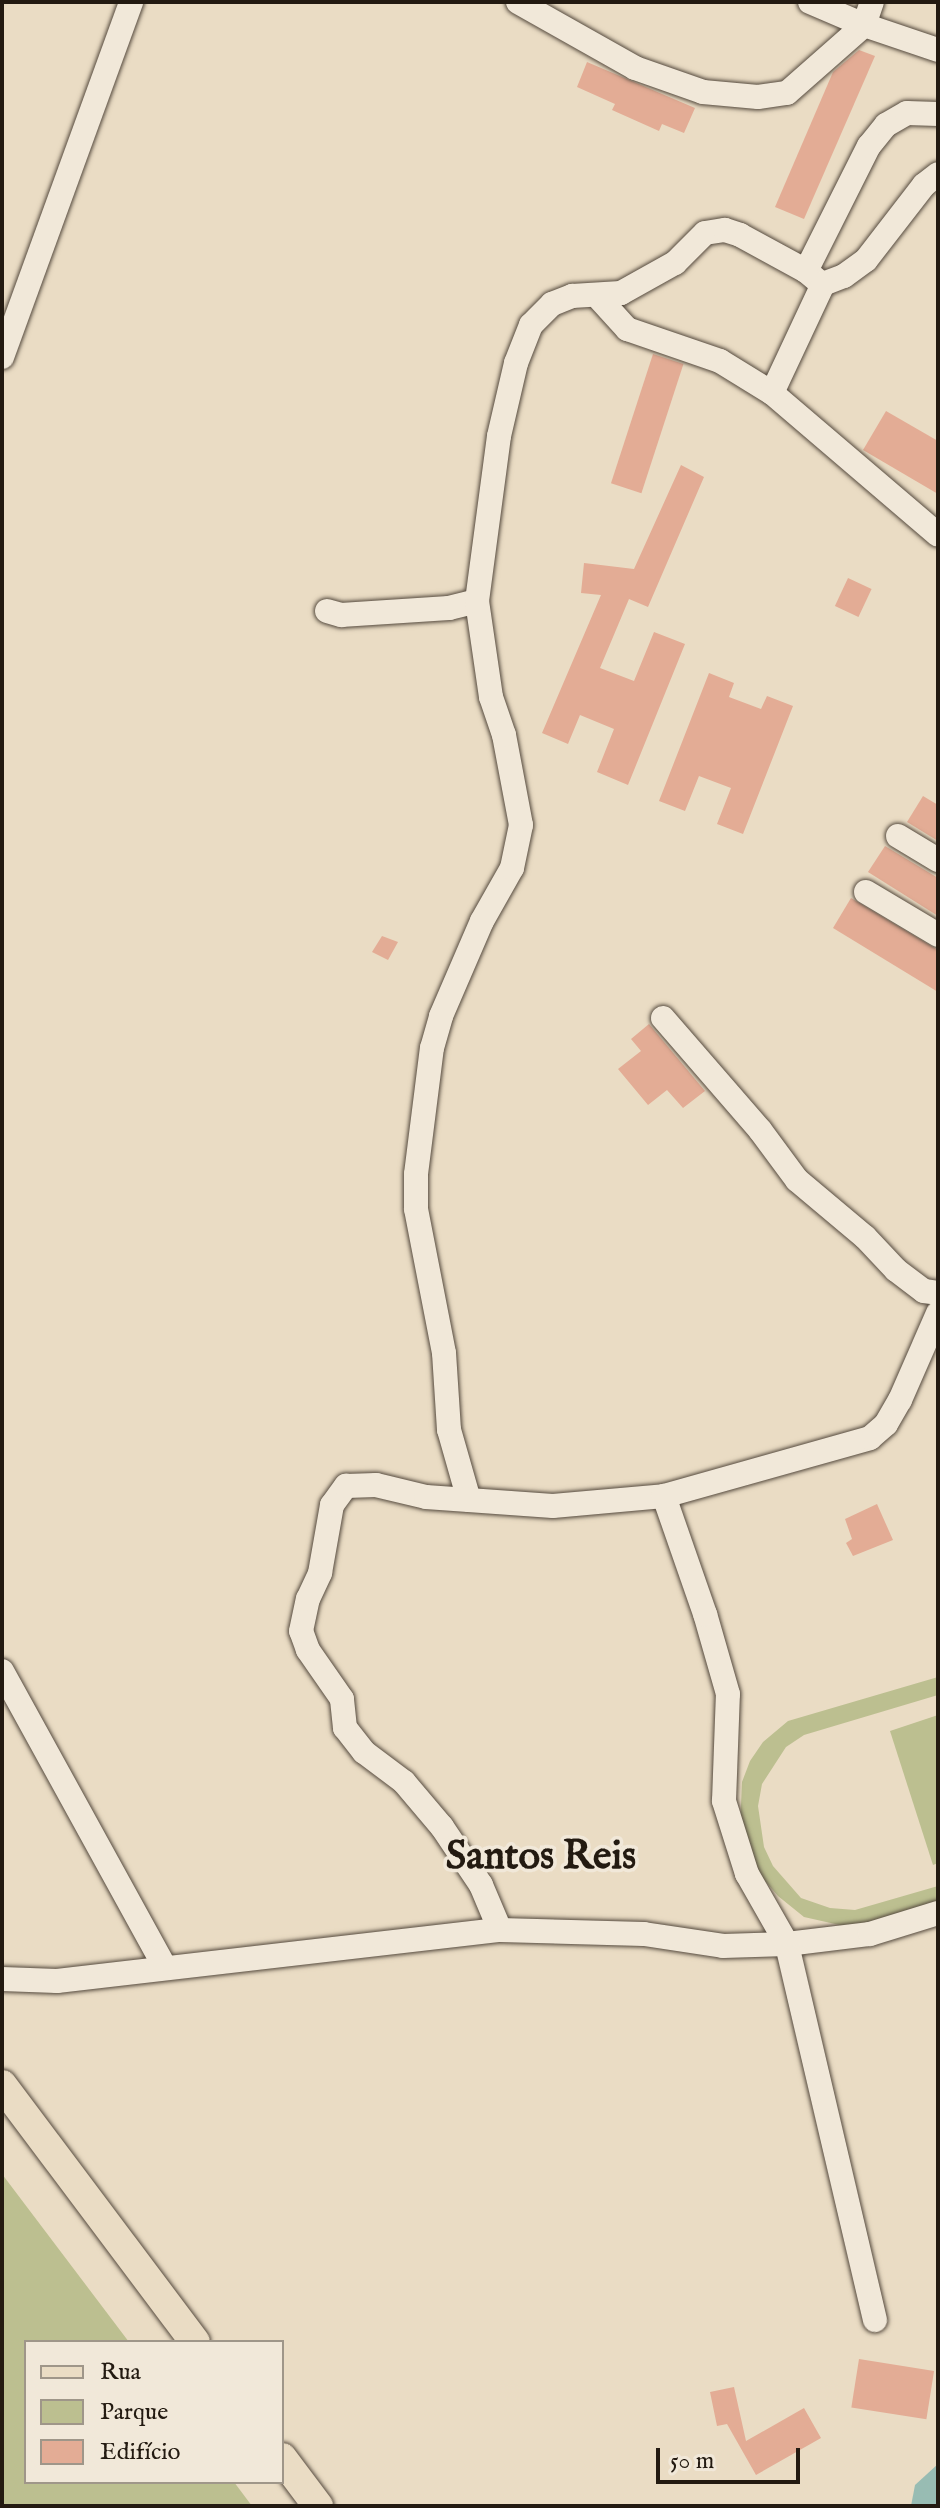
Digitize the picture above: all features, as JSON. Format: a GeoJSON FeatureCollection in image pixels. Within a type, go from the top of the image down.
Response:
{"type":"FeatureCollection","features":[{"type":"Feature","properties":{"kind":"main road"},"geometry":{"type":"LineString","coordinates":[[2,2085],[193,2340]]}},
{"type":"Feature","properties":{"kind":"main road"},"geometry":{"type":"LineString","coordinates":[[2,2107],[177,2340]]}},
{"type":"Feature","properties":{"kind":"main road"},"geometry":{"type":"LineString","coordinates":[[284,2461],[318,2506]]}},
{"type":"Feature","properties":{"kind":"main road"},"geometry":{"type":"LineString","coordinates":[[284,2483],[301,2506]]}},
{"type":"Feature","properties":{"kind":"street"},"geometry":{"type":"LineString","coordinates":[[2,357],[131,2]]}},
{"type":"Feature","properties":{"kind":"street"},"geometry":{"type":"LineString","coordinates":[[518,2],[635,68],[703,92],[758,97],[787,93],[868,13]]}},
{"type":"Feature","properties":{"kind":"street"},"geometry":{"type":"LineString","coordinates":[[810,2],[868,13],[938,50]]}},
{"type":"Feature","properties":{"kind":"street"},"geometry":{"type":"LineString","coordinates":[[772,393],[814,278],[869,146],[886,125],[907,113],[938,114]]}},
{"type":"Feature","properties":{"kind":"street"},"geometry":{"type":"LineString","coordinates":[[469,1500],[449,1430],[444,1353],[431,1301],[416,1209],[416,1186],[419,1129],[441,1016],[482,921],[512,868],[521,825],[504,735],[491,697],[477,601],[499,436],[516,363],[531,325],[552,304],[572,296],[597,296],[631,288],[675,263],[705,233],[725,230],[814,278],[844,276],[866,260],[924,185],[938,174]]}},
{"type":"Feature","properties":{"kind":"street"},"geometry":{"type":"LineString","coordinates":[[597,296],[627,329],[720,361],[772,393],[938,535]]}},
{"type":"Feature","properties":{"kind":"street"},"geometry":{"type":"LineString","coordinates":[[327,611],[341,615],[449,608],[477,601]]}},
{"type":"Feature","properties":{"kind":"street"},"geometry":{"type":"LineString","coordinates":[[898,836],[938,860]]}},
{"type":"Feature","properties":{"kind":"street"},"geometry":{"type":"LineString","coordinates":[[866,892],[938,935]]}},
{"type":"Feature","properties":{"kind":"street"},"geometry":{"type":"LineString","coordinates":[[663,1018],[760,1130],[797,1180],[865,1237],[896,1270],[924,1291],[938,1293]]}},
{"type":"Feature","properties":{"kind":"street"},"geometry":{"type":"LineString","coordinates":[[500,1930],[481,1885],[442,1827],[404,1782],[364,1752],[345,1728],[342,1699],[308,1650],[301,1631],[308,1599],[320,1573],[332,1505],[346,1486],[376,1485],[426,1497],[553,1506],[664,1496],[870,1438],[886,1424],[900,1400],[938,1313]]}},
{"type":"Feature","properties":{"kind":"street"},"geometry":{"type":"LineString","coordinates":[[664,1496],[728,1694],[724,1801],[747,1874],[787,1944],[875,2320]]}},
{"type":"Feature","properties":{"kind":"street"},"geometry":{"type":"LineString","coordinates":[[2,1671],[165,1968]]}},
{"type":"Feature","properties":{"kind":"street"},"geometry":{"type":"LineString","coordinates":[[2,1959],[10,1980],[57,1981],[500,1930],[644,1934],[723,1946],[787,1944],[870,1934],[938,1913]]}},
{"type":"Feature","properties":{"kind":"green space"},"geometry":{"type":"Polygon","coordinates":[[[938,1677],[938,1695],[804,1735],[786,1747],[762,1784],[758,1806],[764,1847],[773,1866],[801,1898],[830,1908],[855,1910],[938,1886],[938,1903],[863,1925],[844,1926],[804,1917],[778,1896],[754,1868],[740,1829],[742,1782],[750,1761],[763,1742],[788,1721],[938,1677]]]}},
{"type":"Feature","properties":{"kind":"green space"},"geometry":{"type":"Polygon","coordinates":[[[938,1715],[938,1863],[933,1865],[890,1731],[938,1715]]]}},
{"type":"Feature","properties":{"kind":"green space"},"geometry":{"type":"Polygon","coordinates":[[[2,2174],[127,2340],[24,2340],[24,2484],[236,2484],[252,2506],[2,2506],[2,2174]]]}},
{"type":"Feature","properties":{"kind":"water"},"geometry":{"type":"Polygon","coordinates":[[[938,2464],[938,2506],[911,2506],[915,2485],[938,2464]]]}},
{"type":"Feature","properties":{"kind":"building"},"geometry":{"type":"Polygon","coordinates":[[[859,50],[875,56],[804,219],[775,207],[833,72],[859,50]]]}},
{"type":"Feature","properties":{"kind":"building"},"geometry":{"type":"Polygon","coordinates":[[[587,62],[695,108],[684,133],[662,124],[659,131],[612,110],[615,104],[577,87],[587,62]]]}},
{"type":"Feature","properties":{"kind":"building"},"geometry":{"type":"Polygon","coordinates":[[[653,354],[683,364],[641,493],[611,483],[653,354]]]}},
{"type":"Feature","properties":{"kind":"building"},"geometry":{"type":"Polygon","coordinates":[[[886,411],[938,441],[938,494],[863,450],[886,411]]]}},
{"type":"Feature","properties":{"kind":"building"},"geometry":{"type":"Polygon","coordinates":[[[681,465],[704,477],[648,607],[629,599],[600,668],[634,681],[654,632],[685,644],[628,785],[597,772],[614,729],[580,715],[568,744],[542,733],[601,595],[581,593],[584,563],[634,569],[681,465]]]}},
{"type":"Feature","properties":{"kind":"building"},"geometry":{"type":"Polygon","coordinates":[[[848,578],[872,589],[858,617],[835,606],[848,578]]]}},
{"type":"Feature","properties":{"kind":"building"},"geometry":{"type":"Polygon","coordinates":[[[709,673],[734,683],[729,697],[761,709],[767,696],[793,706],[743,834],[717,824],[731,788],[699,776],[685,811],[659,801],[709,673]]]}},
{"type":"Feature","properties":{"kind":"building"},"geometry":{"type":"Polygon","coordinates":[[[923,796],[938,805],[938,841],[907,822],[923,796]]]}},
{"type":"Feature","properties":{"kind":"building"},"geometry":{"type":"Polygon","coordinates":[[[885,846],[938,878],[938,916],[868,872],[885,846]]]}},
{"type":"Feature","properties":{"kind":"building"},"geometry":{"type":"Polygon","coordinates":[[[851,898],[938,950],[938,992],[833,928],[851,898]]]}},
{"type":"Feature","properties":{"kind":"building"},"geometry":{"type":"Polygon","coordinates":[[[382,936],[398,942],[388,960],[372,952],[382,936]]]}},
{"type":"Feature","properties":{"kind":"building"},"geometry":{"type":"Polygon","coordinates":[[[649,1024],[705,1091],[683,1108],[667,1090],[648,1105],[618,1069],[641,1051],[631,1039],[649,1024]]]}},
{"type":"Feature","properties":{"kind":"building"},"geometry":{"type":"Polygon","coordinates":[[[877,1504],[893,1540],[853,1556],[846,1543],[852,1539],[845,1519],[877,1504]]]}},
{"type":"Feature","properties":{"kind":"building"},"geometry":{"type":"Polygon","coordinates":[[[859,2359],[934,2371],[926,2419],[851,2407],[859,2359]]]}},
{"type":"Feature","properties":{"kind":"building"},"geometry":{"type":"Polygon","coordinates":[[[734,2387],[746,2441],[804,2408],[821,2438],[756,2475],[727,2424],[717,2426],[710,2392],[734,2387]]]}},
{"type":"Feature","properties":{"kind":"district","name":"Santos Reis"},"geometry":{"type":"Point","coordinates":[541,1858]}}]}
